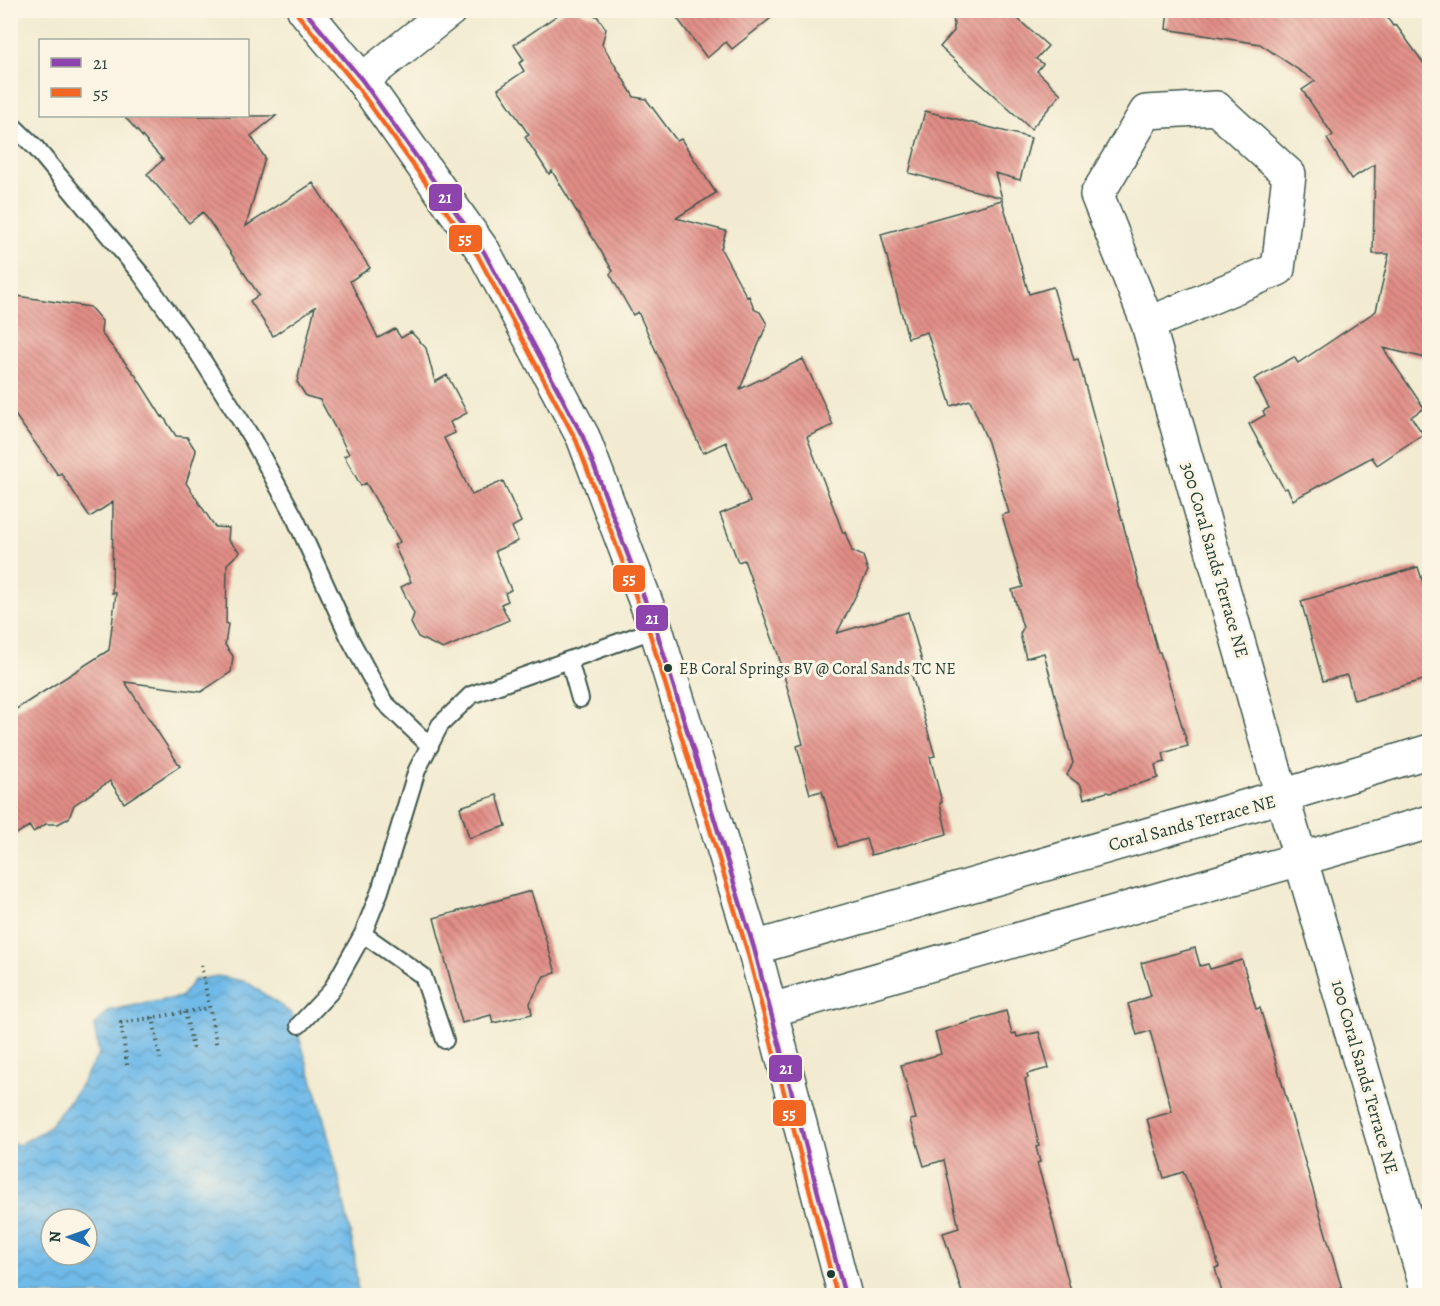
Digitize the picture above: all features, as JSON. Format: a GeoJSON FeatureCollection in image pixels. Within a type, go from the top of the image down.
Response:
{"type":"FeatureCollection","features":[{"type":"Feature","properties":{"kind":"street"},"geometry":{"type":"LineString","coordinates":[[304,10],[362,80],[484,252],[583,437],[656,629],[754,948],[845,1296]]}},
{"type":"Feature","properties":{"kind":"street"},"geometry":{"type":"LineString","coordinates":[[362,80],[450,10]]}},
{"type":"Feature","properties":{"kind":"street","name":"300 Coral Sands Terrace NE"},"geometry":{"type":"LineString","coordinates":[[1148,324],[1278,269],[1289,175],[1216,108],[1146,112],[1097,195],[1148,324],[1282,796]]}},
{"type":"Feature","properties":{"kind":"street"},"geometry":{"type":"LineString","coordinates":[[1282,796],[1430,751]]}},
{"type":"Feature","properties":{"kind":"street","name":"Coral Sands Terrace NE"},"geometry":{"type":"LineString","coordinates":[[754,948],[1282,796],[1302,858]]}},
{"type":"Feature","properties":{"kind":"street"},"geometry":{"type":"LineString","coordinates":[[771,1010],[1430,822]]}},
{"type":"Feature","properties":{"kind":"street","name":"100 Coral Sands Terrace NE"},"geometry":{"type":"LineString","coordinates":[[1302,858],[1429,1296]]}},
{"type":"Feature","properties":{"kind":"lane"},"geometry":{"type":"LineString","coordinates":[[10,123],[35,147],[133,264],[198,353],[253,440],[296,520],[349,637],[384,702],[430,746]]}},
{"type":"Feature","properties":{"kind":"lane"},"geometry":{"type":"LineString","coordinates":[[299,1025],[331,991],[363,934],[380,891],[417,770],[440,726],[471,695],[656,629]]}},
{"type":"Feature","properties":{"kind":"lane"},"geometry":{"type":"LineString","coordinates":[[569,660],[580,699]]}},
{"type":"Feature","properties":{"kind":"lane"},"geometry":{"type":"LineString","coordinates":[[363,934],[423,975],[445,1040]]}},
{"type":"Feature","properties":{"kind":"path"},"geometry":{"type":"LineString","coordinates":[[201,965],[216,1047]]}},
{"type":"Feature","properties":{"kind":"path"},"geometry":{"type":"LineString","coordinates":[[127,1065],[121,1023],[209,1008]]}},
{"type":"Feature","properties":{"kind":"path"},"geometry":{"type":"LineString","coordinates":[[185,1012],[194,1053]]}},
{"type":"Feature","properties":{"kind":"path"},"geometry":{"type":"LineString","coordinates":[[153,1017],[160,1059]]}},
{"type":"Feature","properties":{"kind":"water"},"geometry":{"type":"Polygon","coordinates":[[[218,976],[247,982],[292,1014],[321,1108],[338,1174],[354,1251],[358,1295],[11,1295],[10,1142],[19,1145],[47,1129],[74,1095],[99,1054],[94,1025],[110,1010],[181,997],[194,980],[218,976]]]}},
{"type":"Feature","properties":{"kind":"building"},"geometry":{"type":"Polygon","coordinates":[[[565,10],[580,10],[582,13],[597,16],[606,29],[602,44],[634,97],[646,99],[677,141],[681,139],[716,193],[676,218],[726,231],[721,249],[747,297],[749,296],[755,310],[760,312],[767,324],[740,389],[803,359],[824,404],[833,425],[807,437],[843,533],[845,532],[852,551],[863,556],[868,571],[837,633],[908,612],[925,672],[912,676],[935,756],[930,757],[942,802],[940,803],[947,834],[871,855],[866,839],[838,847],[822,791],[810,794],[797,746],[803,744],[778,654],[744,560],[738,562],[720,514],[750,502],[726,442],[703,453],[638,312],[633,315],[610,274],[613,271],[552,171],[549,174],[525,137],[529,135],[498,89],[524,71],[519,63],[524,60],[514,45],[565,10]]]}},
{"type":"Feature","properties":{"kind":"building"},"geometry":{"type":"Polygon","coordinates":[[[671,10],[781,10],[732,49],[726,42],[707,58],[671,10]]]}},
{"type":"Feature","properties":{"kind":"building"},"geometry":{"type":"Polygon","coordinates":[[[953,10],[1008,10],[1048,46],[1036,59],[1043,64],[1037,71],[1061,94],[1031,129],[940,47],[954,31],[953,10]]]}},
{"type":"Feature","properties":{"kind":"building"},"geometry":{"type":"Polygon","coordinates":[[[1168,10],[1382,10],[1393,26],[1396,25],[1430,72],[1430,359],[1383,348],[1424,408],[1411,417],[1423,434],[1377,465],[1372,457],[1293,500],[1287,488],[1284,489],[1249,424],[1265,415],[1263,411],[1269,408],[1254,379],[1294,357],[1298,363],[1376,311],[1389,254],[1373,254],[1375,164],[1351,179],[1327,139],[1333,135],[1302,90],[1315,81],[1260,44],[1166,29],[1168,10]]]}},
{"type":"Feature","properties":{"kind":"building"},"geometry":{"type":"Polygon","coordinates":[[[925,111],[1031,138],[1020,180],[995,173],[1002,198],[909,173],[925,111]]]}},
{"type":"Feature","properties":{"kind":"building"},"geometry":{"type":"Polygon","coordinates":[[[276,116],[251,136],[265,158],[246,226],[313,183],[370,268],[350,281],[378,338],[395,329],[401,338],[411,332],[426,348],[435,382],[447,375],[467,413],[450,422],[455,433],[444,438],[472,495],[503,481],[521,522],[512,527],[518,541],[495,551],[511,590],[505,593],[508,601],[501,604],[509,620],[443,649],[418,637],[411,623],[414,614],[401,587],[411,582],[394,545],[400,542],[366,483],[361,486],[344,456],[349,454],[320,400],[306,396],[297,382],[315,307],[273,336],[250,301],[259,295],[203,212],[189,223],[147,174],[163,160],[125,117],[276,116]]]}},
{"type":"Feature","properties":{"kind":"building"},"geometry":{"type":"Polygon","coordinates":[[[1002,200],[1029,294],[1053,287],[1074,360],[1078,359],[1158,652],[1160,652],[1188,746],[1163,753],[1165,762],[1155,765],[1158,778],[1084,799],[1081,786],[1067,775],[1073,763],[1044,653],[1026,658],[1020,634],[1023,628],[1012,590],[1023,587],[1002,515],[1009,513],[988,442],[970,400],[951,406],[927,332],[908,338],[881,234],[1002,200]]]}},
{"type":"Feature","properties":{"kind":"building"},"geometry":{"type":"Polygon","coordinates":[[[10,295],[90,307],[102,321],[101,333],[136,376],[162,417],[176,436],[187,437],[196,451],[186,483],[215,527],[229,528],[228,540],[240,552],[227,564],[226,623],[228,624],[225,645],[233,656],[231,672],[201,692],[125,682],[180,766],[124,803],[110,781],[74,805],[69,818],[58,824],[46,824],[33,832],[29,826],[10,838],[10,713],[109,650],[116,593],[112,593],[113,502],[90,517],[61,473],[58,475],[10,408],[10,295]]]}},
{"type":"Feature","properties":{"kind":"building"},"geometry":{"type":"Polygon","coordinates":[[[1418,567],[1423,583],[1430,581],[1430,678],[1354,700],[1347,675],[1323,681],[1301,601],[1418,567]]]}},
{"type":"Feature","properties":{"kind":"building"},"geometry":{"type":"Polygon","coordinates":[[[497,795],[506,826],[469,838],[460,807],[497,795]]]}},
{"type":"Feature","properties":{"kind":"building"},"geometry":{"type":"Polygon","coordinates":[[[531,891],[556,973],[544,976],[530,1003],[532,1014],[493,1023],[491,1015],[462,1023],[434,918],[531,891]]]}},
{"type":"Feature","properties":{"kind":"building"},"geometry":{"type":"Polygon","coordinates":[[[1195,948],[1200,966],[1208,964],[1210,969],[1242,960],[1256,1009],[1260,1008],[1344,1296],[1223,1296],[1215,1268],[1219,1267],[1205,1217],[1183,1172],[1164,1178],[1147,1119],[1172,1112],[1150,1031],[1137,1035],[1128,1004],[1151,996],[1141,963],[1195,948]]]}},
{"type":"Feature","properties":{"kind":"building"},"geometry":{"type":"Polygon","coordinates":[[[1006,1011],[1012,1034],[1016,1033],[1017,1037],[1039,1032],[1049,1068],[1027,1074],[1028,1078],[1025,1079],[1039,1146],[1036,1147],[1040,1162],[1037,1163],[1072,1296],[963,1296],[943,1233],[959,1228],[944,1160],[924,1166],[910,1120],[916,1119],[901,1065],[941,1054],[935,1032],[1006,1011]]]}},
{"type":"Feature","properties":{"kind":"transit line","name":"21"},"geometry":{"type":"LineString","coordinates":[[304,10],[362,80],[484,252],[583,437],[656,629],[754,948],[845,1296]]}},
{"type":"Feature","properties":{"kind":"transit line","name":"55"},"geometry":{"type":"LineString","coordinates":[[298,15],[356,85],[478,256],[576,440],[649,631],[747,950],[837,1296]]}},
{"type":"Feature","properties":{"kind":"place","name":"EB Coral Springs BV @ Coral Sands TC NE"},"geometry":{"type":"Point","coordinates":[668,668]}}]}
